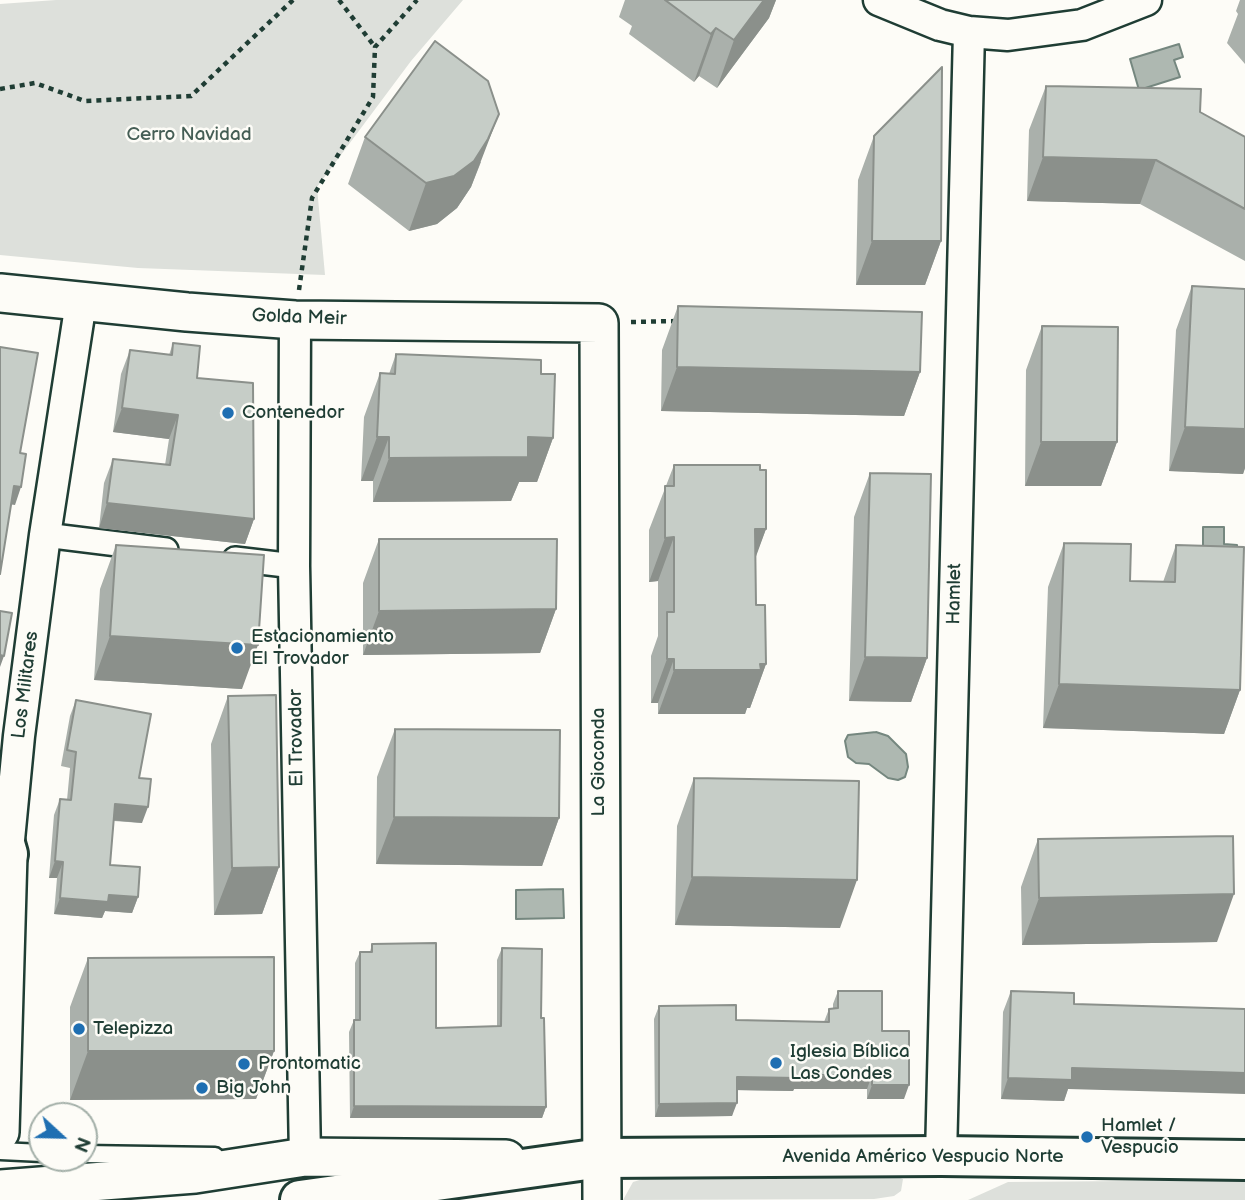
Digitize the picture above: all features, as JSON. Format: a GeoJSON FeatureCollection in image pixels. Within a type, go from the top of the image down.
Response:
{"type":"FeatureCollection","features":[{"type":"Feature","properties":{"kind":"main road","name":"Avenida Américo Vespucio Norte"},"geometry":{"type":"LineString","coordinates":[[300,1200],[601,1158],[941,1156],[1245,1160]]}},
{"type":"Feature","properties":{"kind":"street"},"geometry":{"type":"LineString","coordinates":[[879,0],[940,25],[969,32],[1008,34],[1056,30],[1112,16],[1146,0]]}},
{"type":"Feature","properties":{"kind":"street","name":"Hamlet"},"geometry":{"type":"LineString","coordinates":[[941,1156],[969,32]]}},
{"type":"Feature","properties":{"kind":"street","name":"Golda Meir"},"geometry":{"type":"LineString","coordinates":[[0,293],[295,320],[599,323]]}},
{"type":"Feature","properties":{"kind":"street","name":"Los Militares"},"geometry":{"type":"LineString","coordinates":[[0,1132],[4,840],[9,735],[45,535],[81,302]]}},
{"type":"Feature","properties":{"kind":"street","name":"El Trovador"},"geometry":{"type":"LineString","coordinates":[[295,320],[294,566],[305,1157]]}},
{"type":"Feature","properties":{"kind":"street","name":"La Gioconda"},"geometry":{"type":"LineString","coordinates":[[599,323],[601,1200]]}},
{"type":"Feature","properties":{"kind":"street"},"geometry":{"type":"LineString","coordinates":[[45,535],[183,552]]}},
{"type":"Feature","properties":{"kind":"street"},"geometry":{"type":"LineString","coordinates":[[211,556],[294,566]]}},
{"type":"Feature","properties":{"kind":"street","name":"Avenida Américo Vespucio Norte"},"geometry":{"type":"LineString","coordinates":[[0,1189],[195,1174],[305,1157],[601,1158]]}},
{"type":"Feature","properties":{"kind":"lane"},"geometry":{"type":"LineString","coordinates":[[0,1152],[28,1153]]}},
{"type":"Feature","properties":{"kind":"lane","name":"Avenida Américo Vespucio Norte"},"geometry":{"type":"LineString","coordinates":[[98,1154],[305,1157]]}},
{"type":"Feature","properties":{"kind":"path"},"geometry":{"type":"LineString","coordinates":[[0,89],[35,83],[85,101],[191,96],[293,0]]}},
{"type":"Feature","properties":{"kind":"path"},"geometry":{"type":"LineString","coordinates":[[339,0],[375,47]]}},
{"type":"Feature","properties":{"kind":"path"},"geometry":{"type":"LineString","coordinates":[[295,320],[312,198],[373,97],[375,47],[417,0]]}},
{"type":"Feature","properties":{"kind":"path"},"geometry":{"type":"LineString","coordinates":[[599,323],[682,321]]}},
{"type":"Feature","properties":{"kind":"green space","name":"Cerro Navidad"},"geometry":{"type":"Polygon","coordinates":[[[56,0],[463,0],[411,61],[317,187],[325,275],[138,268],[0,255],[0,4],[56,0]]]}},
{"type":"Feature","properties":{"kind":"green space"},"geometry":{"type":"Polygon","coordinates":[[[895,1176],[903,1179],[901,1191],[894,1196],[874,1199],[623,1200],[633,1182],[646,1178],[895,1176]]]}},
{"type":"Feature","properties":{"kind":"green space"},"geometry":{"type":"Polygon","coordinates":[[[1245,1180],[1245,1200],[968,1200],[1008,1182],[1245,1180]]]}},
{"type":"Feature","properties":{"kind":"shaded area"},"geometry":{"type":"Polygon","coordinates":[[[1179,44],[1183,57],[1174,60],[1180,77],[1139,90],[1130,59],[1179,44]]]}},
{"type":"Feature","properties":{"kind":"shaded area"},"geometry":{"type":"Polygon","coordinates":[[[1203,527],[1224,527],[1224,544],[1237,545],[1237,560],[1203,560],[1203,527]]]}},
{"type":"Feature","properties":{"kind":"shaded area"},"geometry":{"type":"Polygon","coordinates":[[[876,732],[888,736],[906,754],[908,767],[905,777],[898,780],[888,778],[869,764],[856,763],[848,757],[845,741],[848,735],[876,732]]]}},
{"type":"Feature","properties":{"kind":"shaded area"},"geometry":{"type":"Polygon","coordinates":[[[563,889],[564,918],[516,919],[516,890],[563,889]]]}},
{"type":"Feature","properties":{"kind":"building"},"geometry":{"type":"Polygon","coordinates":[[[665,0],[764,0],[734,40],[716,28],[711,34],[665,0]]]}},
{"type":"Feature","properties":{"kind":"building"},"geometry":{"type":"Polygon","coordinates":[[[435,41],[488,81],[499,114],[474,161],[454,176],[426,183],[365,137],[435,41]]]}},
{"type":"Feature","properties":{"kind":"building"},"geometry":{"type":"Polygon","coordinates":[[[942,67],[941,241],[872,241],[874,136],[942,67]]]}},
{"type":"Feature","properties":{"kind":"building"},"geometry":{"type":"Polygon","coordinates":[[[1046,86],[1201,89],[1200,112],[1245,137],[1245,209],[1156,160],[1043,157],[1046,86]]]}},
{"type":"Feature","properties":{"kind":"building"},"geometry":{"type":"Polygon","coordinates":[[[1192,286],[1245,289],[1245,429],[1185,427],[1192,286]]]}},
{"type":"Feature","properties":{"kind":"building"},"geometry":{"type":"Polygon","coordinates":[[[678,306],[922,312],[920,372],[677,367],[678,306]]]}},
{"type":"Feature","properties":{"kind":"building"},"geometry":{"type":"Polygon","coordinates":[[[1042,326],[1118,327],[1117,442],[1041,442],[1042,326]]]}},
{"type":"Feature","properties":{"kind":"building"},"geometry":{"type":"Polygon","coordinates":[[[173,343],[200,346],[197,378],[253,383],[254,519],[107,503],[113,459],[170,465],[178,415],[122,408],[130,350],[172,355],[173,343]]]}},
{"type":"Feature","properties":{"kind":"building"},"geometry":{"type":"Polygon","coordinates":[[[0,347],[38,353],[20,453],[26,454],[21,487],[14,486],[0,574],[0,347]]]}},
{"type":"Feature","properties":{"kind":"building"},"geometry":{"type":"Polygon","coordinates":[[[396,354],[541,360],[541,374],[555,374],[553,438],[528,437],[528,457],[389,458],[389,437],[377,437],[380,373],[395,374],[396,354]]]}},
{"type":"Feature","properties":{"kind":"building"},"geometry":{"type":"Polygon","coordinates":[[[674,465],[760,465],[760,470],[766,470],[766,529],[755,529],[756,605],[765,605],[766,664],[760,664],[761,670],[674,670],[674,659],[667,659],[667,612],[674,612],[674,537],[665,538],[665,486],[674,486],[674,465]]]}},
{"type":"Feature","properties":{"kind":"building"},"geometry":{"type":"Polygon","coordinates":[[[870,473],[931,474],[927,658],[865,657],[870,473]]]}},
{"type":"Feature","properties":{"kind":"building"},"geometry":{"type":"Polygon","coordinates":[[[379,539],[557,539],[556,609],[379,611],[379,539]]]}},
{"type":"Feature","properties":{"kind":"building"},"geometry":{"type":"Polygon","coordinates":[[[1064,543],[1131,544],[1130,581],[1175,582],[1176,545],[1244,547],[1240,690],[1059,684],[1064,543]]]}},
{"type":"Feature","properties":{"kind":"building"},"geometry":{"type":"Polygon","coordinates":[[[116,545],[264,555],[258,645],[110,636],[116,545]]]}},
{"type":"Feature","properties":{"kind":"building"},"geometry":{"type":"Polygon","coordinates":[[[0,611],[12,613],[4,656],[0,655],[0,611]]]}},
{"type":"Feature","properties":{"kind":"building"},"geometry":{"type":"Polygon","coordinates":[[[276,695],[279,867],[232,868],[228,696],[276,695]]]}},
{"type":"Feature","properties":{"kind":"building"},"geometry":{"type":"Polygon","coordinates":[[[76,700],[151,714],[139,778],[151,779],[148,807],[115,804],[110,865],[140,867],[138,897],[109,895],[108,902],[60,898],[63,862],[55,861],[60,799],[71,800],[76,752],[67,750],[76,700]]]}},
{"type":"Feature","properties":{"kind":"building"},"geometry":{"type":"Polygon","coordinates":[[[395,729],[560,730],[559,818],[394,817],[395,729]]]}},
{"type":"Feature","properties":{"kind":"building"},"geometry":{"type":"Polygon","coordinates":[[[694,778],[859,781],[857,880],[692,877],[694,778]]]}},
{"type":"Feature","properties":{"kind":"building"},"geometry":{"type":"Polygon","coordinates":[[[1233,836],[1234,894],[1039,898],[1038,839],[1233,836]]]}},
{"type":"Feature","properties":{"kind":"building"},"geometry":{"type":"Polygon","coordinates":[[[436,943],[436,1028],[501,1026],[502,948],[542,949],[541,1018],[544,1018],[546,1107],[354,1106],[354,1020],[360,1020],[360,952],[372,952],[372,944],[436,943]]]}},
{"type":"Feature","properties":{"kind":"building"},"geometry":{"type":"Polygon","coordinates":[[[274,957],[274,1051],[88,1051],[88,958],[274,957]]]}},
{"type":"Feature","properties":{"kind":"building"},"geometry":{"type":"Polygon","coordinates":[[[838,991],[882,991],[882,1031],[909,1031],[909,1085],[872,1085],[872,1075],[737,1077],[737,1103],[659,1104],[659,1006],[736,1005],[736,1020],[829,1022],[829,1009],[838,1008],[838,991]]]}},
{"type":"Feature","properties":{"kind":"building"},"geometry":{"type":"Polygon","coordinates":[[[1011,991],[1074,993],[1074,1004],[1245,1009],[1245,1073],[1072,1068],[1072,1080],[1008,1078],[1011,991]]]}},
{"type":"Feature","properties":{"kind":"place","name":"Contenedor"},"geometry":{"type":"Point","coordinates":[228,413]}},
{"type":"Feature","properties":{"kind":"place","name":"Estacionamiento El Trovador"},"geometry":{"type":"Point","coordinates":[237,648]}},
{"type":"Feature","properties":{"kind":"place","name":"Telepizza"},"geometry":{"type":"Point","coordinates":[79,1029]}},
{"type":"Feature","properties":{"kind":"place","name":"Iglesia Bíblica Las Condes"},"geometry":{"type":"Point","coordinates":[776,1063]}},
{"type":"Feature","properties":{"kind":"place","name":"Prontomatic"},"geometry":{"type":"Point","coordinates":[244,1064]}},
{"type":"Feature","properties":{"kind":"place","name":"Big John"},"geometry":{"type":"Point","coordinates":[202,1088]}},
{"type":"Feature","properties":{"kind":"place","name":"Hamlet / Vespucio"},"geometry":{"type":"Point","coordinates":[1087,1137]}}]}
